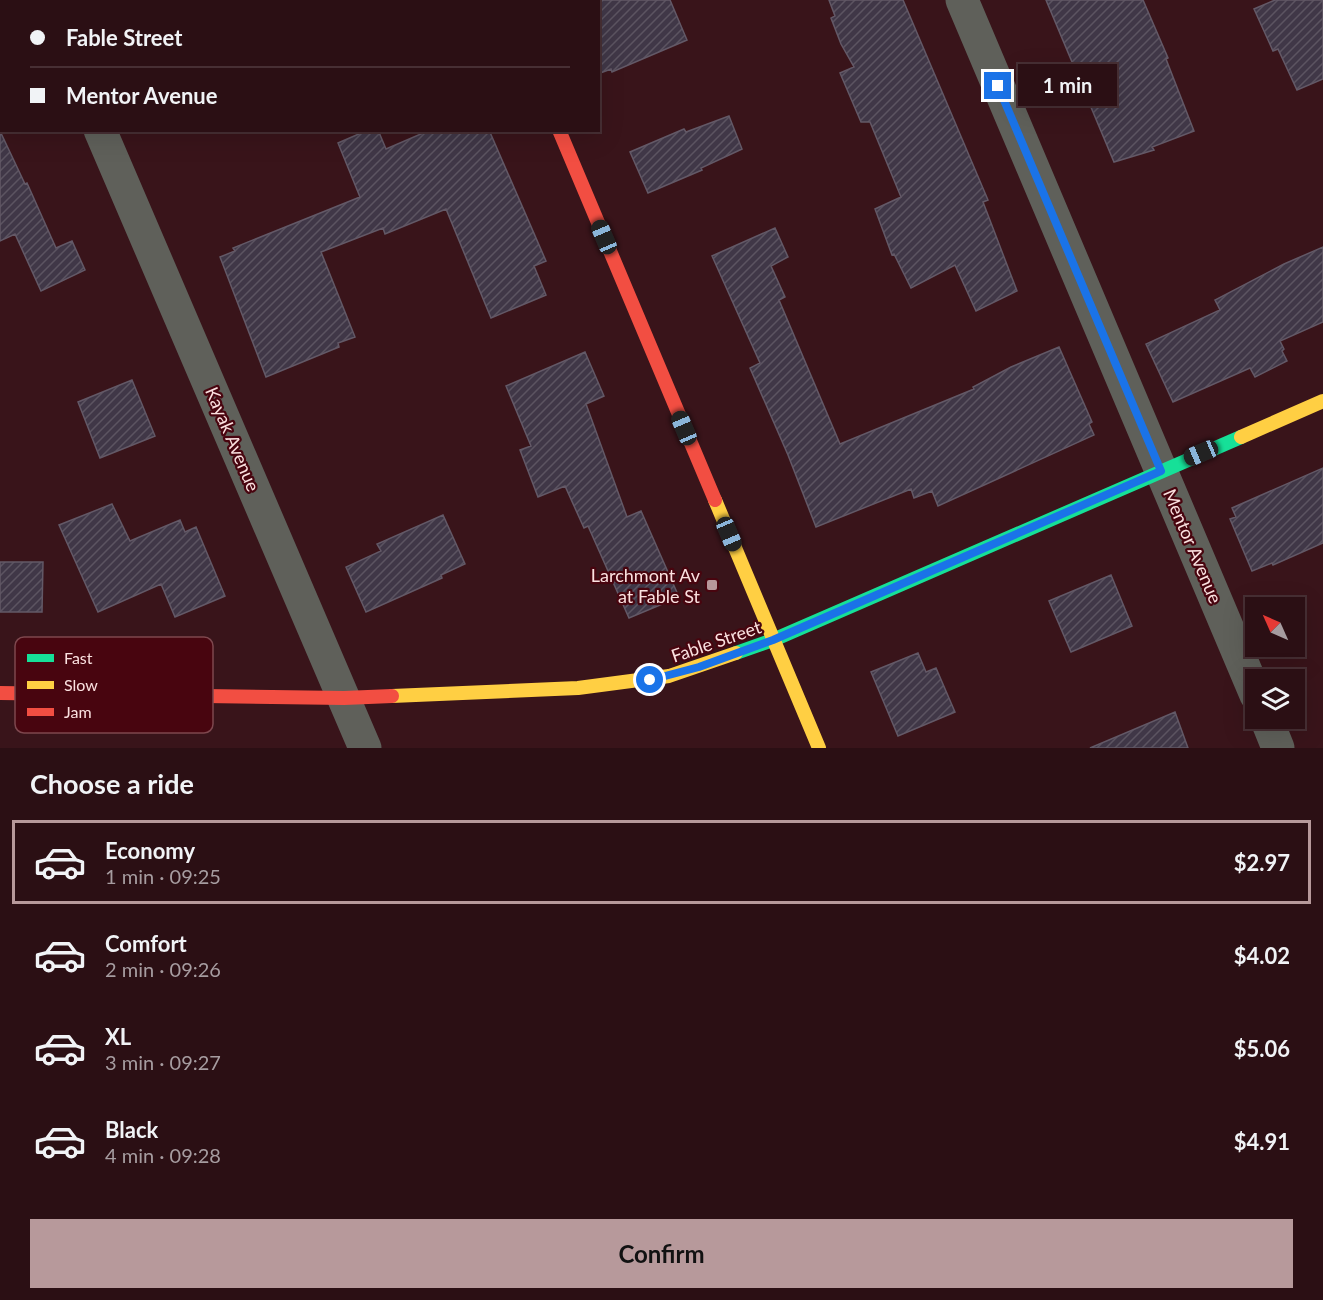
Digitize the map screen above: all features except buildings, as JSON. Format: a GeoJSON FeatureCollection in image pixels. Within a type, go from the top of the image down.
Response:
{"type":"FeatureCollection","features":[{"type":"Feature","properties":{"kind":"street","name":"Mentor Avenue"},"geometry":{"type":"LineString","coordinates":[[962,0],[1245,669]]}},
{"type":"Feature","properties":{"kind":"street","name":"Kayak Avenue"},"geometry":{"type":"LineString","coordinates":[[101,132],[365,748]]}},
{"type":"Feature","properties":{"kind":"street"},"geometry":{"type":"LineString","coordinates":[[560,132],[819,748]]}},
{"type":"Feature","properties":{"kind":"street","name":"Fable Street"},"geometry":{"type":"LineString","coordinates":[[213,696],[344,698],[578,688],[630,683],[669,676],[773,640],[1323,401]]}},
{"type":"Feature","properties":{"kind":"street","name":"Fable Street"},"geometry":{"type":"LineString","coordinates":[[0,693],[15,693]]}},
{"type":"Feature","properties":{"kind":"street"},"geometry":{"type":"LineString","coordinates":[[1270,729],[1278,748]]}},
{"type":"Feature","properties":{"kind":"traffic: fast"},"geometry":{"type":"LineString","coordinates":[[736,653],[773,640],[1241,437]]}},
{"type":"Feature","properties":{"kind":"traffic: slow"},"geometry":{"type":"LineString","coordinates":[[1241,437],[1323,401]]}},
{"type":"Feature","properties":{"kind":"traffic: slow"},"geometry":{"type":"LineString","coordinates":[[715,500],[819,748]]}},
{"type":"Feature","properties":{"kind":"traffic: slow"},"geometry":{"type":"LineString","coordinates":[[392,696],[578,688],[669,676],[736,653]]}},
{"type":"Feature","properties":{"kind":"traffic: jam"},"geometry":{"type":"LineString","coordinates":[[560,132],[715,500]]}},
{"type":"Feature","properties":{"kind":"traffic: jam"},"geometry":{"type":"LineString","coordinates":[[0,693],[15,693]]}},
{"type":"Feature","properties":{"kind":"traffic: jam"},"geometry":{"type":"LineString","coordinates":[[213,696],[344,698],[392,696]]}},
{"type":"Feature","properties":{"kind":"place","name":"Larchmont Av at Fable St"},"geometry":{"type":"Point","coordinates":[712,585]}},
{"type":"Feature","properties":{"kind":"route"},"geometry":{"type":"LineString","coordinates":[[650,680],[699,667],[773,640],[1161,471],[998,86]]}}]}
